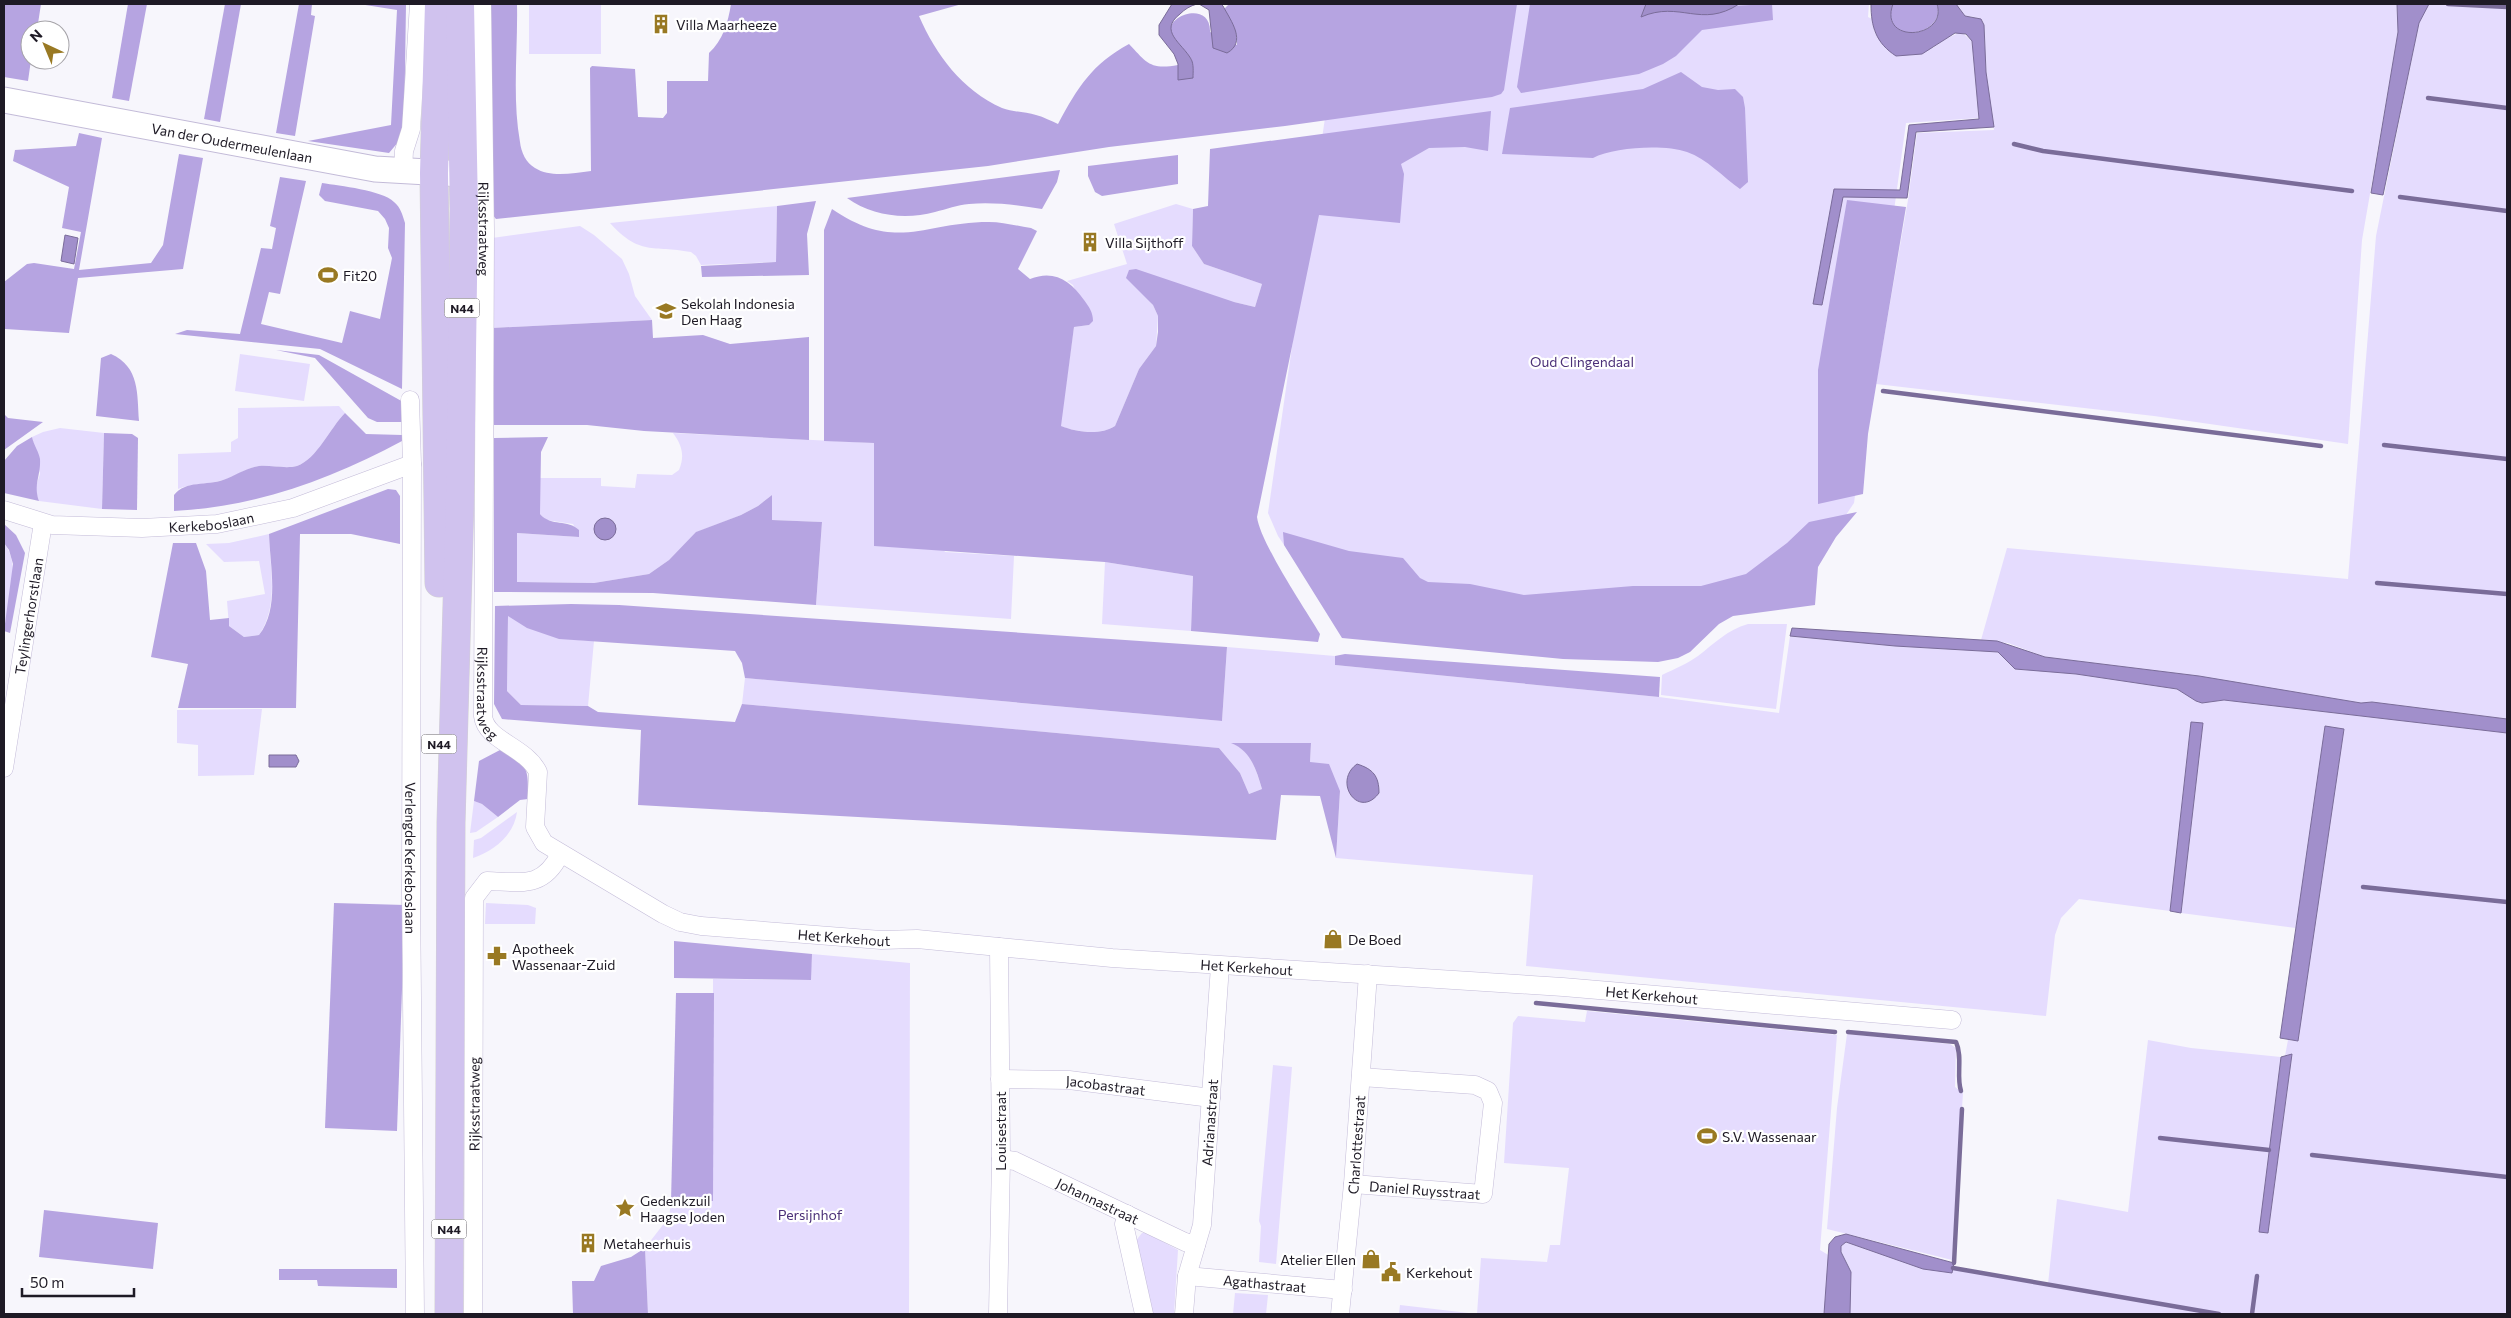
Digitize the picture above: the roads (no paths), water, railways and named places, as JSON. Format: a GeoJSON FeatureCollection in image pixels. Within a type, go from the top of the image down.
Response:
{"type":"FeatureCollection","features":[{"type":"Feature","properties":{"kind":"main road","name":"N44"},"geometry":{"type":"LineString","coordinates":[[434,1314],[439,493],[434,173],[439,4]]}},
{"type":"Feature","properties":{"kind":"main road","name":"Rijksstraatweg"},"geometry":{"type":"LineString","coordinates":[[449,1314],[451,833],[460,497],[464,174],[460,4]]}},
{"type":"Feature","properties":{"kind":"street"},"geometry":{"type":"LineString","coordinates":[[403,171],[404,151],[411,129],[419,4]]}},
{"type":"Feature","properties":{"kind":"street","name":"Rijksstraatweg"},"geometry":{"type":"LineString","coordinates":[[473,1314],[474,898],[487,881],[535,881],[553,870],[560,854],[544,843],[535,827],[538,772],[535,766],[522,752],[491,733],[486,727],[483,716],[485,230],[482,4]]}},
{"type":"Feature","properties":{"kind":"street","name":"Van der Oudermeulenlaan"},"geometry":{"type":"LineString","coordinates":[[4,100],[375,169],[464,174]]}},
{"type":"Feature","properties":{"kind":"street","name":"Verlengde Kerkeboslaan"},"geometry":{"type":"LineString","coordinates":[[410,400],[412,464],[411,892],[415,1314]]}},
{"type":"Feature","properties":{"kind":"street","name":"Kerkeboslaan"},"geometry":{"type":"LineString","coordinates":[[4,510],[43,523],[142,528],[217,524],[293,508],[412,464]]}},
{"type":"Feature","properties":{"kind":"street","name":"Teylingerhorstlaan"},"geometry":{"type":"LineString","coordinates":[[4,768],[43,523]]}},
{"type":"Feature","properties":{"kind":"street","name":"Het Kerkehout"},"geometry":{"type":"LineString","coordinates":[[560,854],[680,922],[701,926],[882,940],[917,938],[999,948],[1220,966],[1573,988],[1952,1020]]}},
{"type":"Feature","properties":{"kind":"street","name":"Louisestraat"},"geometry":{"type":"LineString","coordinates":[[998,1314],[1001,1159],[999,948]]}},
{"type":"Feature","properties":{"kind":"street","name":"Adrianastraat"},"geometry":{"type":"LineString","coordinates":[[1184,1314],[1187,1276],[1202,1225],[1220,966]]}},
{"type":"Feature","properties":{"kind":"street","name":"Charlottestraat"},"geometry":{"type":"LineString","coordinates":[[1340,1314],[1353,1184],[1368,974]]}},
{"type":"Feature","properties":{"kind":"street","name":"Daniel Ruysstraat"},"geometry":{"type":"LineString","coordinates":[[1353,1184],[1483,1194],[1493,1103],[1488,1091],[1475,1085],[1361,1077]]}},
{"type":"Feature","properties":{"kind":"street","name":"Jacobastraat"},"geometry":{"type":"LineString","coordinates":[[1000,1079],[1069,1080],[1210,1098]]}},
{"type":"Feature","properties":{"kind":"street","name":"Johannastraat"},"geometry":{"type":"LineString","coordinates":[[1001,1159],[1015,1161],[1196,1245]]}},
{"type":"Feature","properties":{"kind":"street"},"geometry":{"type":"LineString","coordinates":[[1127,1214],[1124,1224],[1144,1314]]}},
{"type":"Feature","properties":{"kind":"street","name":"Agathastraat"},"geometry":{"type":"LineString","coordinates":[[1187,1276],[1342,1290]]}},
{"type":"Feature","properties":{"kind":"waterway"},"geometry":{"type":"LineString","coordinates":[[2448,4],[2507,7]]}},
{"type":"Feature","properties":{"kind":"waterway"},"geometry":{"type":"LineString","coordinates":[[2428,98],[2507,108]]}},
{"type":"Feature","properties":{"kind":"waterway"},"geometry":{"type":"LineString","coordinates":[[2014,144],[2043,151],[2352,191]]}},
{"type":"Feature","properties":{"kind":"waterway"},"geometry":{"type":"LineString","coordinates":[[2400,197],[2507,211]]}},
{"type":"Feature","properties":{"kind":"waterway"},"geometry":{"type":"LineString","coordinates":[[1883,391],[2321,446]]}},
{"type":"Feature","properties":{"kind":"waterway"},"geometry":{"type":"LineString","coordinates":[[2384,445],[2507,459]]}},
{"type":"Feature","properties":{"kind":"waterway"},"geometry":{"type":"LineString","coordinates":[[2377,583],[2507,594]]}},
{"type":"Feature","properties":{"kind":"waterway"},"geometry":{"type":"LineString","coordinates":[[2363,887],[2507,902]]}},
{"type":"Feature","properties":{"kind":"waterway"},"geometry":{"type":"LineString","coordinates":[[1536,1003],[1835,1032]]}},
{"type":"Feature","properties":{"kind":"waterway"},"geometry":{"type":"LineString","coordinates":[[1848,1032],[1956,1042],[1959,1054],[1961,1091]]}},
{"type":"Feature","properties":{"kind":"waterway"},"geometry":{"type":"LineString","coordinates":[[1954,1263],[1962,1109]]}},
{"type":"Feature","properties":{"kind":"waterway"},"geometry":{"type":"LineString","coordinates":[[2160,1138],[2269,1150]]}},
{"type":"Feature","properties":{"kind":"waterway"},"geometry":{"type":"LineString","coordinates":[[2312,1155],[2507,1177]]}},
{"type":"Feature","properties":{"kind":"waterway"},"geometry":{"type":"LineString","coordinates":[[1953,1268],[2219,1314]]}},
{"type":"Feature","properties":{"kind":"waterway"},"geometry":{"type":"LineString","coordinates":[[2252,1314],[2257,1276]]}},
{"type":"Feature","properties":{"kind":"place","name":"Villa Maarheeze"},"geometry":{"type":"Point","coordinates":[661,24]}},
{"type":"Feature","properties":{"kind":"place","name":"Villa Sijthoff"},"geometry":{"type":"Point","coordinates":[1090,242]}},
{"type":"Feature","properties":{"kind":"place","name":"Fit20"},"geometry":{"type":"Point","coordinates":[328,275]}},
{"type":"Feature","properties":{"kind":"place","name":"Sekolah Indonesia Den Haag"},"geometry":{"type":"Point","coordinates":[666,311]}},
{"type":"Feature","properties":{"kind":"place","name":"De Boed"},"geometry":{"type":"Point","coordinates":[1333,939]}},
{"type":"Feature","properties":{"kind":"place","name":"Apotheek Wassenaar-Zuid"},"geometry":{"type":"Point","coordinates":[497,956]}},
{"type":"Feature","properties":{"kind":"place","name":"S.V. Wassenaar"},"geometry":{"type":"Point","coordinates":[1707,1136]}},
{"type":"Feature","properties":{"kind":"place","name":"Gedenkzuil Haagse Joden"},"geometry":{"type":"Point","coordinates":[625,1208]}},
{"type":"Feature","properties":{"kind":"place","name":"Metaheerhuis"},"geometry":{"type":"Point","coordinates":[588,1243]}},
{"type":"Feature","properties":{"kind":"place","name":"Atelier Ellen"},"geometry":{"type":"Point","coordinates":[1371,1259]}},
{"type":"Feature","properties":{"kind":"place","name":"Kerkehout"},"geometry":{"type":"Point","coordinates":[1391,1272]}},
{"type":"Feature","properties":{"kind":"park label","name":"Oud Clingendaal"},"geometry":{"type":"Point","coordinates":[1582,361]}},
{"type":"Feature","properties":{"kind":"park label","name":"Persijnhof"},"geometry":{"type":"Point","coordinates":[810,1214]}}]}
